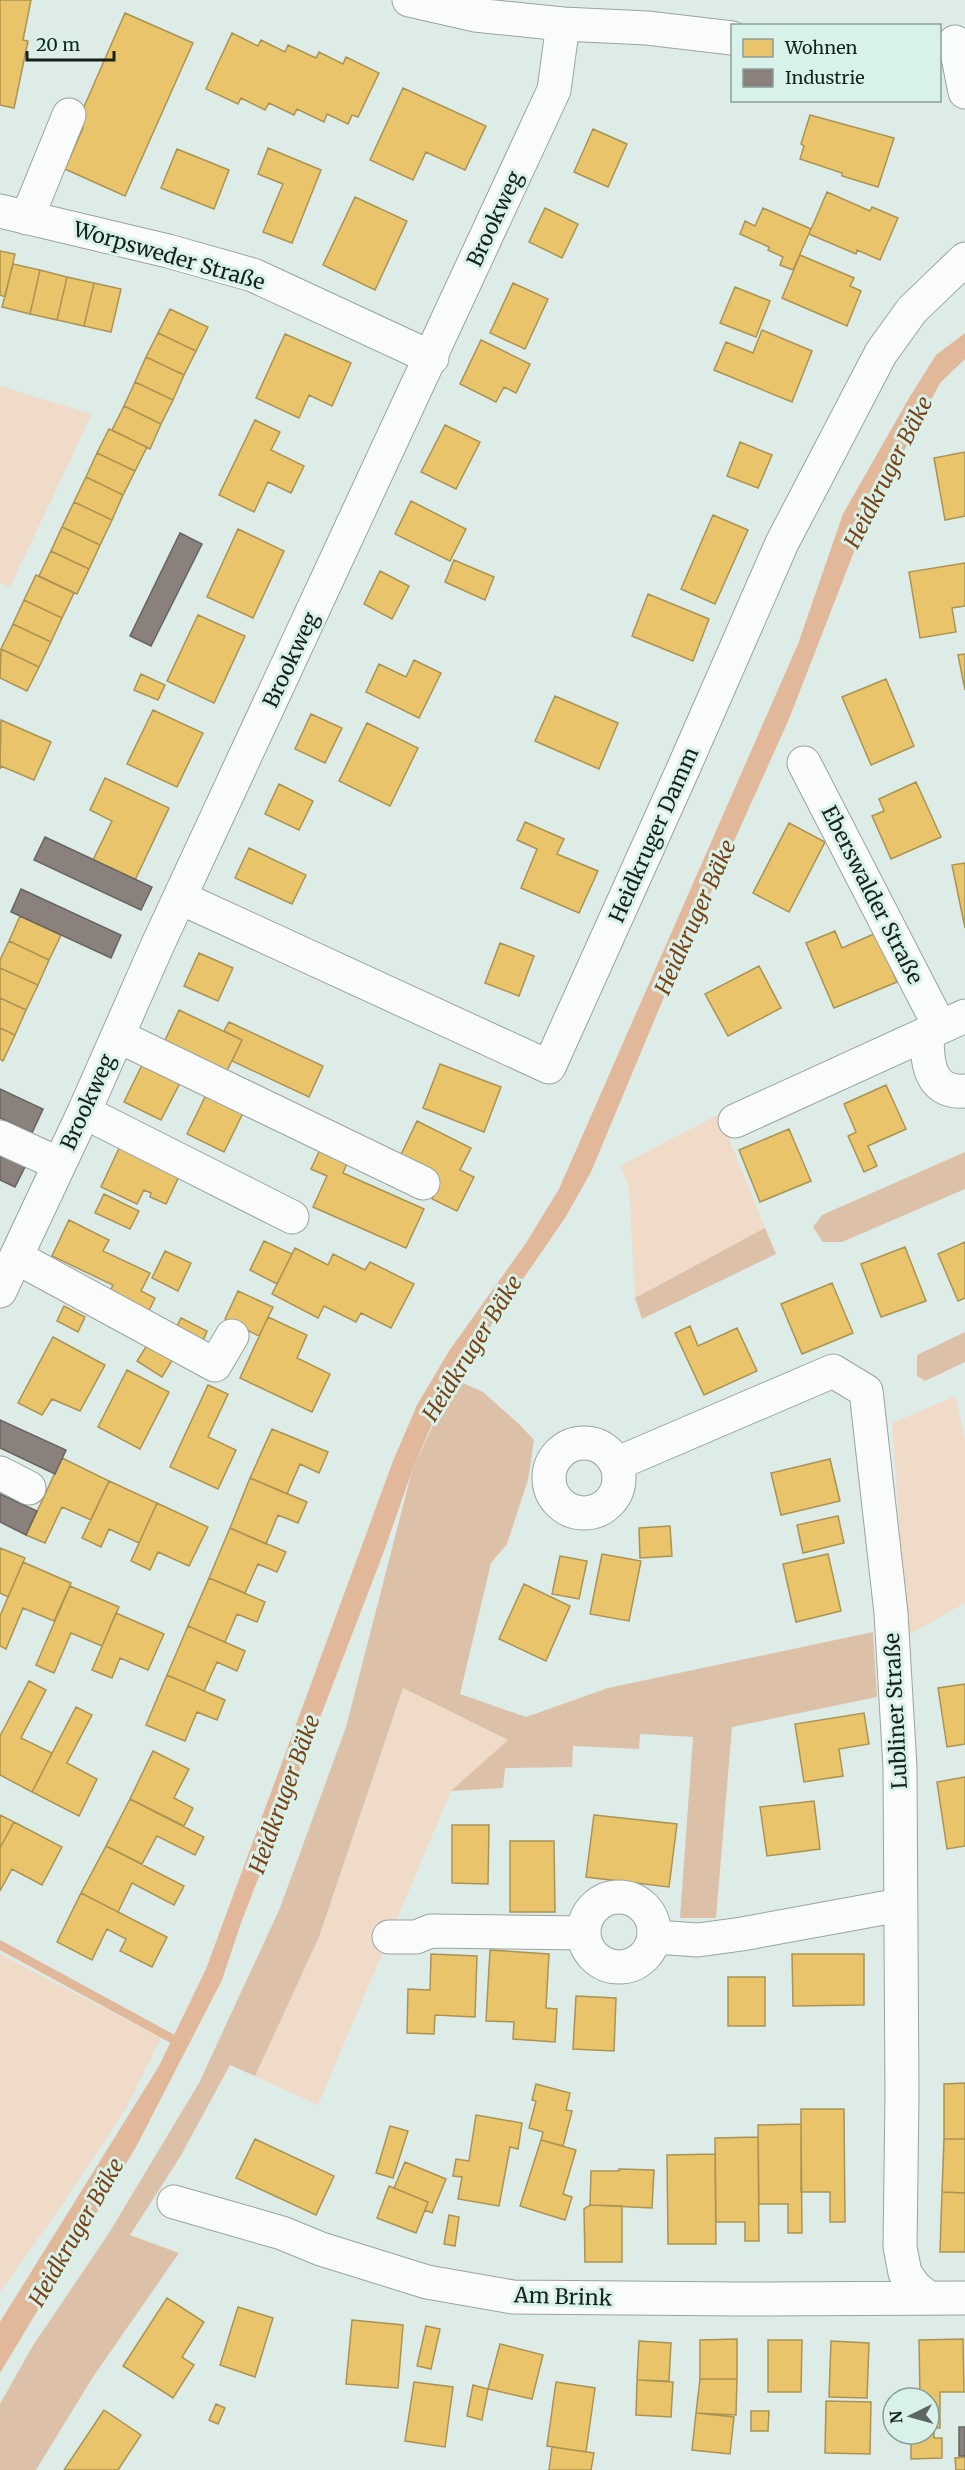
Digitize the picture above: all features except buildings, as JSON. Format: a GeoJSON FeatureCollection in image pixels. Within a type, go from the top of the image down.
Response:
{"type":"FeatureCollection","features":[{"type":"Feature","properties":{"kind":"street"},"geometry":{"type":"LineString","coordinates":[[409,0],[475,15],[557,16],[731,38]]}},
{"type":"Feature","properties":{"kind":"street","name":"Brookweg"},"geometry":{"type":"LineString","coordinates":[[0,1291],[555,90],[557,16]]}},
{"type":"Feature","properties":{"kind":"street"},"geometry":{"type":"LineString","coordinates":[[953,42],[965,92]]}},
{"type":"Feature","properties":{"kind":"street"},"geometry":{"type":"LineString","coordinates":[[14,214],[69,115]]}},
{"type":"Feature","properties":{"kind":"street","name":"Worpsweder Straße"},"geometry":{"type":"LineString","coordinates":[[14,214],[253,275],[432,358]]}},
{"type":"Feature","properties":{"kind":"street","name":"Heidkruger Damm"},"geometry":{"type":"LineString","coordinates":[[181,898],[549,1067],[782,543],[881,353],[912,310],[965,259]]}},
{"type":"Feature","properties":{"kind":"street","name":"Eberswalder Straße"},"geometry":{"type":"LineString","coordinates":[[804,763],[944,1026]]}},
{"type":"Feature","properties":{"kind":"street"},"geometry":{"type":"LineString","coordinates":[[944,1026],[927,1060],[930,1071],[937,1081],[947,1088],[965,1091]]}},
{"type":"Feature","properties":{"kind":"street"},"geometry":{"type":"LineString","coordinates":[[735,1121],[944,1026]]}},
{"type":"Feature","properties":{"kind":"street"},"geometry":{"type":"LineString","coordinates":[[118,1036],[423,1183]]}},
{"type":"Feature","properties":{"kind":"street"},"geometry":{"type":"LineString","coordinates":[[84,1112],[292,1217]]}},
{"type":"Feature","properties":{"kind":"street"},"geometry":{"type":"LineString","coordinates":[[0,1137],[60,1164]]}},
{"type":"Feature","properties":{"kind":"street"},"geometry":{"type":"LineString","coordinates":[[16,1257],[215,1365],[232,1336]]}},
{"type":"Feature","properties":{"kind":"street","name":"Lubliner Straße"},"geometry":{"type":"LineString","coordinates":[[616,1464],[833,1371],[866,1391],[891,1613],[900,1768],[902,2097],[900,2247],[905,2273],[914,2286],[927,2297]]}},
{"type":"Feature","properties":{"kind":"street"},"geometry":{"type":"LineString","coordinates":[[0,1473],[29,1488]]}},
{"type":"Feature","properties":{"kind":"street"},"geometry":{"type":"LineString","coordinates":[[618,1896],[631,1898],[642,1905],[651,1917],[654,1937],[646,1956],[636,1964],[614,1967],[602,1964],[593,1957],[586,1947],[583,1933],[588,1914],[596,1905],[618,1896]]}},
{"type":"Feature","properties":{"kind":"street"},"geometry":{"type":"LineString","coordinates":[[654,1937],[698,1940],[742,1935],[900,1905]]}},
{"type":"Feature","properties":{"kind":"street"},"geometry":{"type":"LineString","coordinates":[[389,1937],[416,1937],[431,1931],[583,1933]]}},
{"type":"Feature","properties":{"kind":"street","name":"Am Brink"},"geometry":{"type":"LineString","coordinates":[[174,2202],[282,2234],[321,2249],[427,2282],[513,2296],[725,2299],[965,2298]]}},
{"type":"Feature","properties":{"kind":"shaded area"},"geometry":{"type":"Polygon","coordinates":[[[0,386],[92,414],[10,587],[0,583],[0,386]]]}},
{"type":"Feature","properties":{"kind":"shaded area"},"geometry":{"type":"Polygon","coordinates":[[[719,1114],[765,1228],[635,1298],[629,1186],[620,1166],[719,1114]]]}},
{"type":"Feature","properties":{"kind":"shaded area"},"geometry":{"type":"Polygon","coordinates":[[[965,1152],[965,1189],[842,1242],[823,1242],[813,1227],[822,1215],[965,1152]]]}},
{"type":"Feature","properties":{"kind":"shaded area"},"geometry":{"type":"Polygon","coordinates":[[[765,1228],[776,1254],[642,1319],[635,1298],[765,1228]]]}},
{"type":"Feature","properties":{"kind":"shaded area"},"geometry":{"type":"Polygon","coordinates":[[[965,1332],[965,1362],[925,1381],[917,1376],[917,1355],[965,1332]]]}},
{"type":"Feature","properties":{"kind":"shaded area"},"geometry":{"type":"Polygon","coordinates":[[[454,1379],[483,1392],[534,1440],[528,1480],[507,1544],[491,1563],[460,1694],[526,1717],[608,1688],[873,1632],[877,1697],[732,1727],[716,1918],[680,1918],[693,1737],[640,1734],[639,1749],[573,1746],[572,1767],[505,1768],[503,1788],[451,1791],[508,1740],[403,1688],[319,1937],[255,2076],[230,2065],[180,2157],[130,2235],[179,2253],[93,2377],[36,2470],[0,2470],[0,2404],[32,2347],[109,2233],[199,2083],[280,1908],[346,1727],[412,1471],[454,1379]]]}},
{"type":"Feature","properties":{"kind":"shaded area"},"geometry":{"type":"Polygon","coordinates":[[[956,1396],[965,1441],[965,1603],[907,1636],[892,1423],[956,1396]]]}},
{"type":"Feature","properties":{"kind":"shaded area"},"geometry":{"type":"Polygon","coordinates":[[[403,1688],[509,1741],[451,1791],[318,2105],[255,2076],[319,1937],[403,1688]]]}},
{"type":"Feature","properties":{"kind":"shaded area"},"geometry":{"type":"Polygon","coordinates":[[[0,1954],[161,2038],[125,2110],[60,2208],[0,2292],[0,1954]]]}},
{"type":"Feature","properties":{"kind":"water","name":"Heidkruger Bäke"},"geometry":{"type":"Polygon","coordinates":[[[965,333],[965,359],[940,383],[864,526],[789,719],[664,997],[591,1172],[565,1218],[454,1379],[435,1417],[412,1471],[383,1554],[241,1923],[222,1980],[136,2147],[0,2373],[0,2322],[159,2066],[206,1969],[393,1461],[417,1405],[449,1351],[526,1243],[559,1189],[798,644],[843,514],[936,355],[965,333]]]}},
{"type":"Feature","properties":{"kind":"waterway"},"geometry":{"type":"LineString","coordinates":[[0,1945],[182,2044]]}}]}
